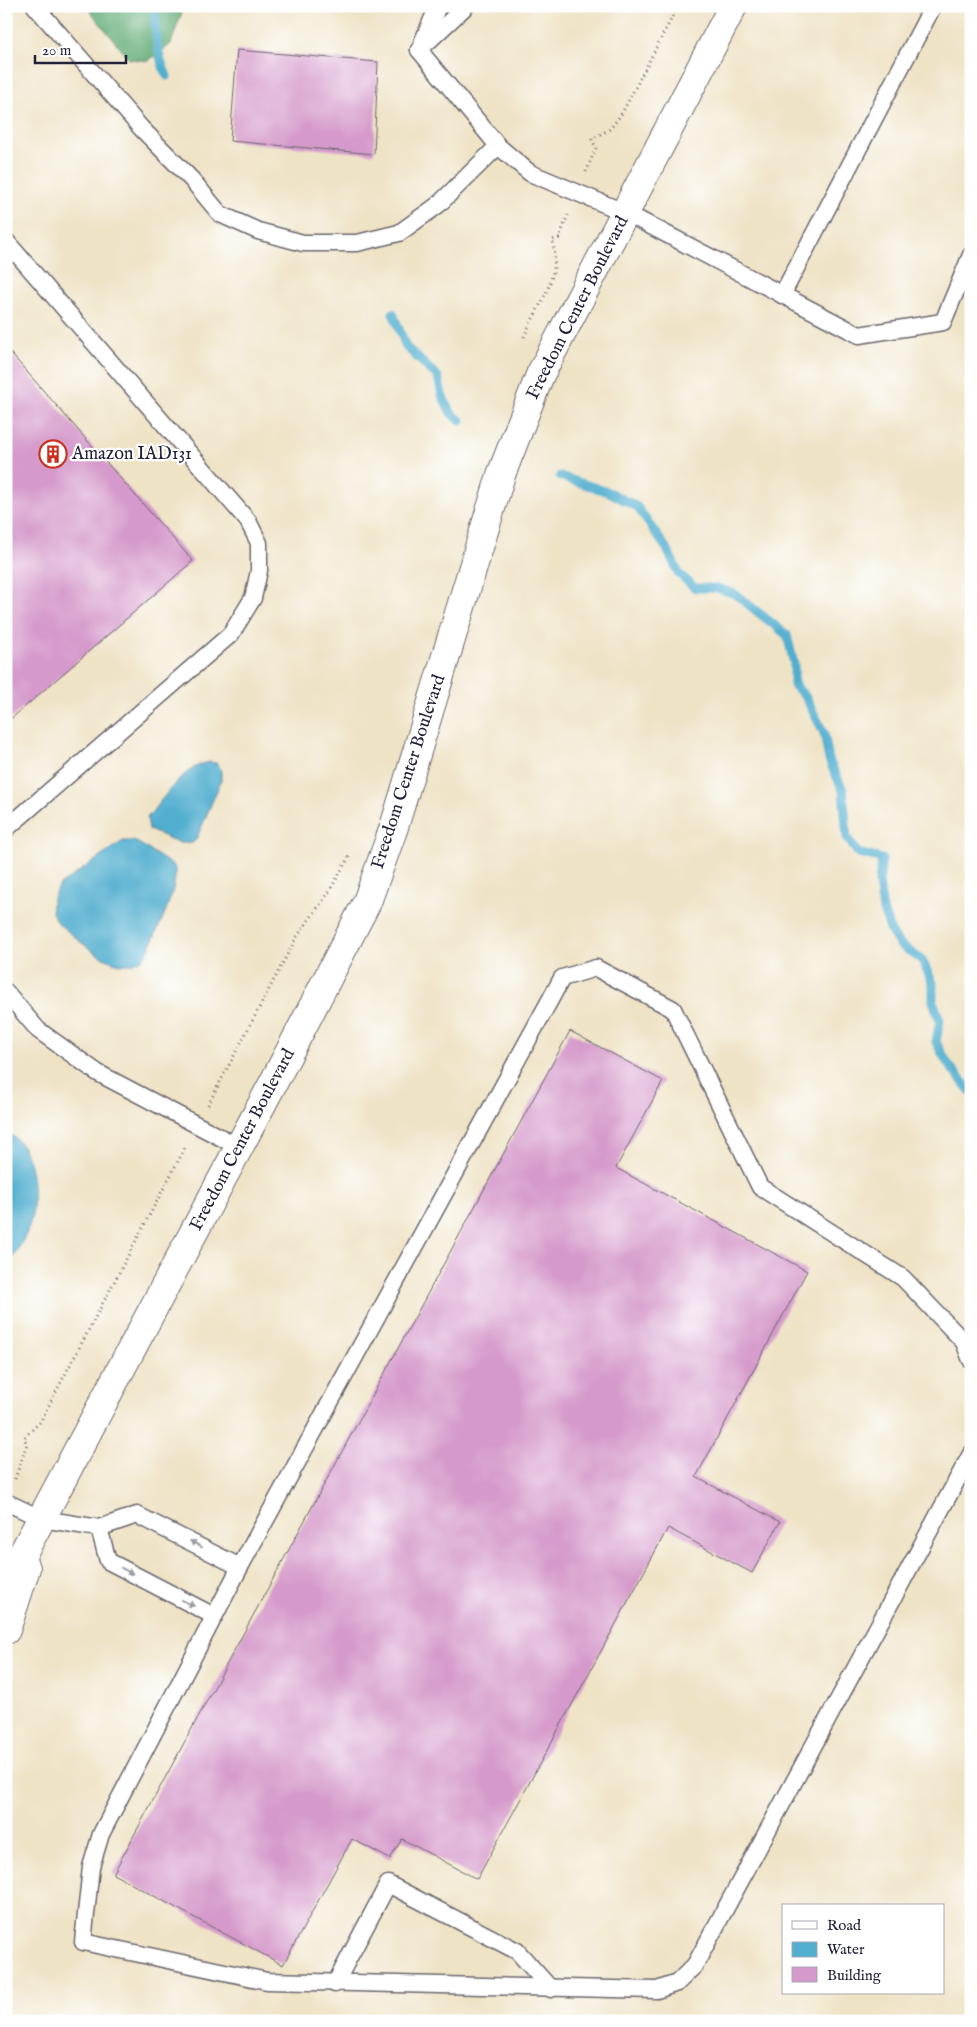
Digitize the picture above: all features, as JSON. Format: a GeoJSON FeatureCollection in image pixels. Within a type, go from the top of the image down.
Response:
{"type":"FeatureCollection","features":[{"type":"Feature","properties":{"kind":"street","name":"Freedom Center Boulevard"},"geometry":{"type":"LineString","coordinates":[[6,1585],[367,902],[394,827],[501,475],[540,375],[733,6]]}},
{"type":"Feature","properties":{"kind":"street","name":"Freedom Center Boulevard"},"geometry":{"type":"LineString","coordinates":[[6,1630],[42,1519]]}},
{"type":"Feature","properties":{"kind":"lane"},"geometry":{"type":"LineString","coordinates":[[35,6],[141,128],[192,180],[220,214],[258,231],[303,243],[356,243],[399,233],[438,205],[498,146]]}},
{"type":"Feature","properties":{"kind":"lane"},"geometry":{"type":"LineString","coordinates":[[419,50],[438,6]]}},
{"type":"Feature","properties":{"kind":"lane"},"geometry":{"type":"LineString","coordinates":[[419,50],[466,6]]}},
{"type":"Feature","properties":{"kind":"lane"},"geometry":{"type":"LineString","coordinates":[[782,295],[933,6]]}},
{"type":"Feature","properties":{"kind":"lane"},"geometry":{"type":"LineString","coordinates":[[419,50],[498,146],[530,173],[626,213],[859,335],[943,322],[971,254]]}},
{"type":"Feature","properties":{"kind":"lane"},"geometry":{"type":"LineString","coordinates":[[6,241],[248,521],[259,543],[259,571],[253,598],[231,634],[6,829]]}},
{"type":"Feature","properties":{"kind":"lane"},"geometry":{"type":"LineString","coordinates":[[971,1360],[964,1342],[903,1278],[760,1187],[673,1009],[596,968],[562,978],[240,1567],[101,1834],[91,1867],[83,1942],[267,1981],[658,1990],[677,1983],[695,1965],[971,1454]]}},
{"type":"Feature","properties":{"kind":"lane"},"geometry":{"type":"LineString","coordinates":[[6,992],[38,1030],[98,1073],[239,1147]]}},
{"type":"Feature","properties":{"kind":"lane"},"geometry":{"type":"LineString","coordinates":[[7,1502],[42,1519],[99,1528],[137,1515],[240,1567]]}},
{"type":"Feature","properties":{"kind":"lane"},"geometry":{"type":"LineString","coordinates":[[99,1528],[108,1561],[214,1616]]}},
{"type":"Feature","properties":{"kind":"lane"},"geometry":{"type":"LineString","coordinates":[[335,1984],[388,1884],[517,1951],[551,1989]]}},
{"type":"Feature","properties":{"kind":"path"},"geometry":{"type":"LineString","coordinates":[[596,148],[592,140],[610,129],[621,115],[678,6]]}},
{"type":"Feature","properties":{"kind":"path"},"geometry":{"type":"LineString","coordinates":[[520,345],[551,281],[555,266],[552,240],[559,238]]}},
{"type":"Feature","properties":{"kind":"path"},"geometry":{"type":"LineString","coordinates":[[232,1060],[296,938],[329,892],[351,853]]}},
{"type":"Feature","properties":{"kind":"path"},"geometry":{"type":"LineString","coordinates":[[7,1502],[27,1444],[24,1438],[40,1422],[165,1186]]}},
{"type":"Feature","properties":{"kind":"green space"},"geometry":{"type":"Polygon","coordinates":[[[86,6],[184,6],[171,44],[148,61],[129,59],[86,6]]]}},
{"type":"Feature","properties":{"kind":"water"},"geometry":{"type":"Polygon","coordinates":[[[210,762],[216,763],[221,769],[221,781],[196,840],[192,843],[180,843],[149,830],[147,818],[175,784],[191,770],[210,762]]]}},
{"type":"Feature","properties":{"kind":"water"},"geometry":{"type":"Polygon","coordinates":[[[123,841],[134,841],[174,866],[175,875],[171,897],[147,954],[136,962],[125,964],[114,962],[91,950],[61,926],[52,911],[52,901],[60,885],[123,841]]]}},
{"type":"Feature","properties":{"kind":"water"},"geometry":{"type":"Polygon","coordinates":[[[6,1133],[15,1138],[23,1147],[28,1158],[34,1198],[27,1233],[6,1269],[6,1133]]]}},
{"type":"Feature","properties":{"kind":"building"},"geometry":{"type":"Polygon","coordinates":[[[237,50],[378,62],[374,154],[230,141],[237,50]]]}},
{"type":"Feature","properties":{"kind":"building","name":"Amazon IAD131"},"geometry":{"type":"Polygon","coordinates":[[[6,348],[193,561],[6,723],[6,348]]]}},
{"type":"Feature","properties":{"kind":"building"},"geometry":{"type":"Polygon","coordinates":[[[570,1031],[663,1081],[616,1168],[807,1271],[696,1477],[780,1522],[752,1573],[668,1528],[477,1879],[402,1839],[390,1859],[352,1839],[283,1965],[113,1874],[570,1031]]]}},
{"type":"Feature","properties":{"kind":"waterway"},"geometry":{"type":"LineString","coordinates":[[155,6],[157,42],[160,59],[167,76]]}},
{"type":"Feature","properties":{"kind":"waterway"},"geometry":{"type":"LineString","coordinates":[[393,313],[406,347],[438,377],[442,395],[451,413],[461,421]]}},
{"type":"Feature","properties":{"kind":"waterway"},"geometry":{"type":"LineString","coordinates":[[560,476],[611,493],[637,507],[667,549],[679,574],[695,588],[717,588],[735,594],[787,635],[794,664],[794,685],[805,696],[824,733],[829,760],[843,790],[847,838],[858,853],[882,859],[879,883],[883,910],[891,932],[899,944],[922,960],[933,983],[933,1001],[940,1021],[936,1042],[948,1064],[971,1092]]}},
{"type":"Feature","properties":{"kind":"place","name":"Amazon IAD131"},"geometry":{"type":"Point","coordinates":[53,454]}}]}
